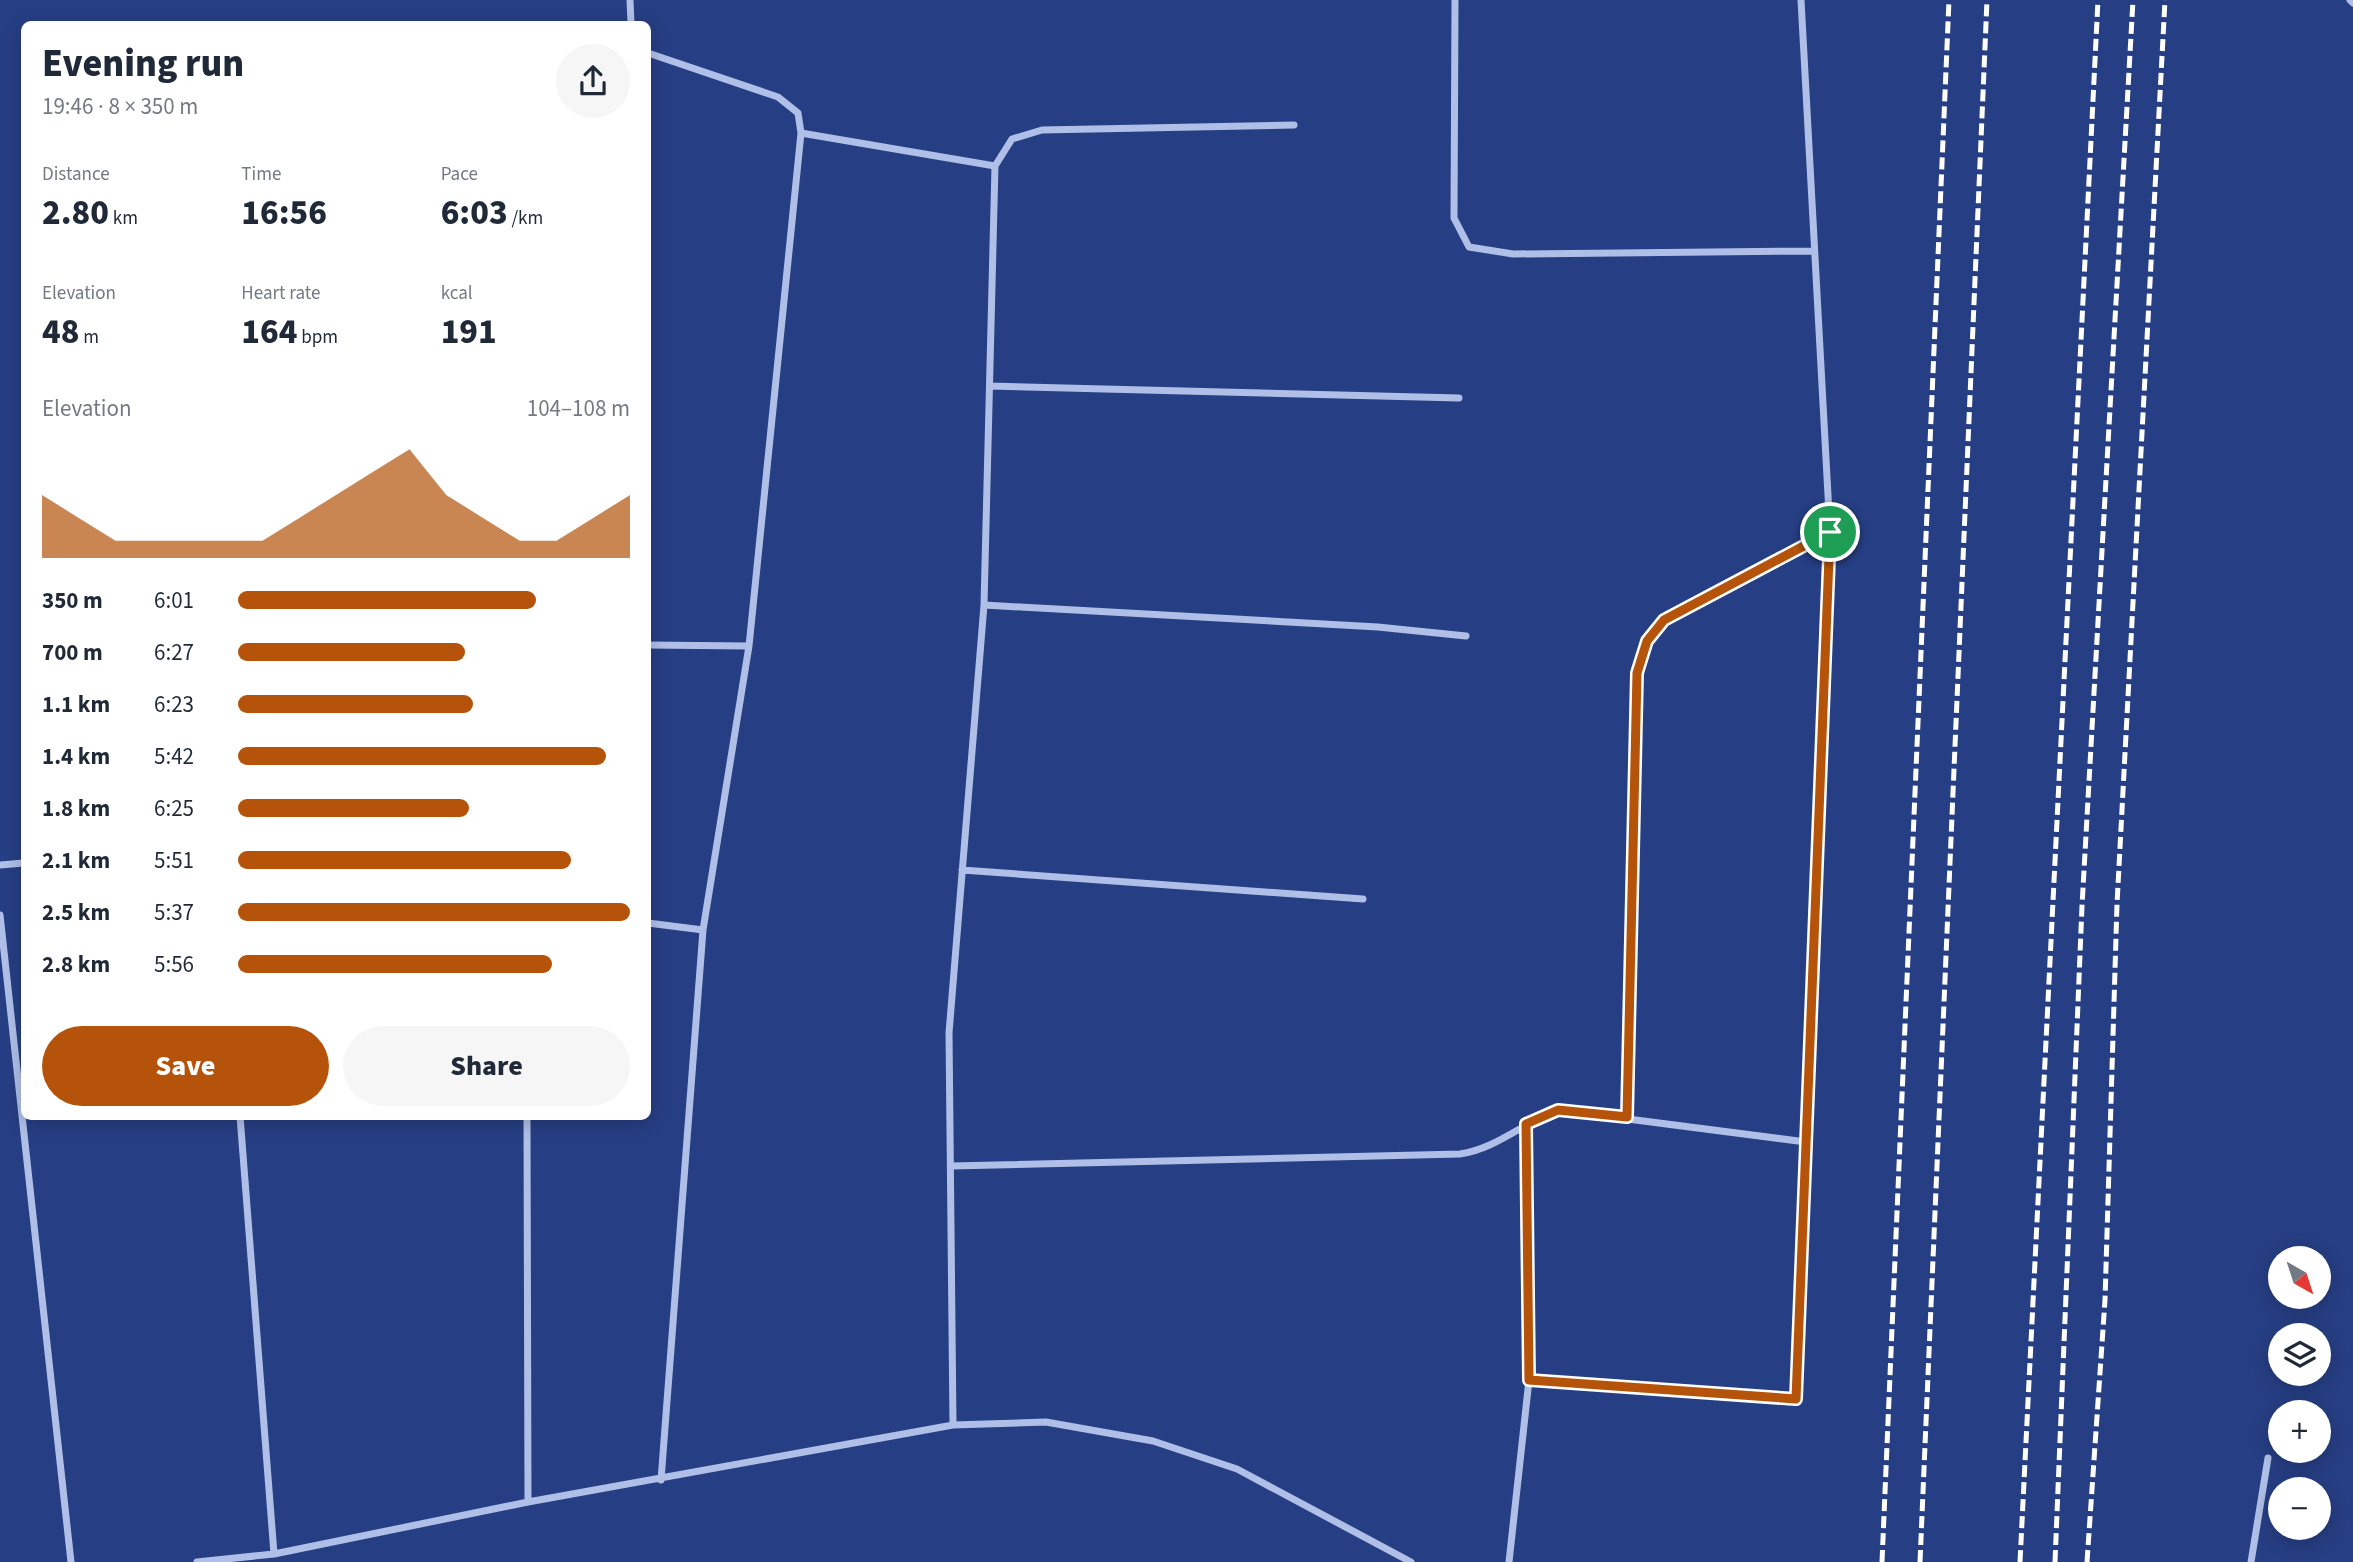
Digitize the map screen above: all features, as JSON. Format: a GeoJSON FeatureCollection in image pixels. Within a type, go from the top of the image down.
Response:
{"type":"FeatureCollection","features":[{"type":"Feature","properties":{"kind":"street"},"geometry":{"type":"LineString","coordinates":[[630,0],[631,21]]}},
{"type":"Feature","properties":{"kind":"street"},"geometry":{"type":"LineString","coordinates":[[1455,0],[1454,218],[1469,247],[1513,254],[1815,251]]}},
{"type":"Feature","properties":{"kind":"street"},"geometry":{"type":"LineString","coordinates":[[1529,1380],[1796,1399],[1830,532],[1801,0]]}},
{"type":"Feature","properties":{"kind":"street"},"geometry":{"type":"LineString","coordinates":[[651,54],[778,97],[791,104],[798,113],[801,132],[749,646],[703,930],[661,1480]]}},
{"type":"Feature","properties":{"kind":"street"},"geometry":{"type":"LineString","coordinates":[[953,1425],[949,1033],[984,606],[995,166],[1012,139],[1042,130],[1294,125]]}},
{"type":"Feature","properties":{"kind":"street"},"geometry":{"type":"LineString","coordinates":[[801,132],[995,166]]}},
{"type":"Feature","properties":{"kind":"street"},"geometry":{"type":"LineString","coordinates":[[990,386],[1459,398]]}},
{"type":"Feature","properties":{"kind":"street"},"geometry":{"type":"LineString","coordinates":[[1627,1117],[1637,673],[1647,641],[1664,620],[1830,532]]}},
{"type":"Feature","properties":{"kind":"street"},"geometry":{"type":"LineString","coordinates":[[984,606],[1378,627],[1465,636]]}},
{"type":"Feature","properties":{"kind":"street"},"geometry":{"type":"LineString","coordinates":[[651,645],[749,646]]}},
{"type":"Feature","properties":{"kind":"street"},"geometry":{"type":"LineString","coordinates":[[0,865],[21,863]]}},
{"type":"Feature","properties":{"kind":"street"},"geometry":{"type":"LineString","coordinates":[[962,870],[1363,898]]}},
{"type":"Feature","properties":{"kind":"street"},"geometry":{"type":"LineString","coordinates":[[0,915],[21,1106]]}},
{"type":"Feature","properties":{"kind":"street"},"geometry":{"type":"LineString","coordinates":[[651,923],[703,930]]}},
{"type":"Feature","properties":{"kind":"street"},"geometry":{"type":"LineString","coordinates":[[951,1166],[1460,1154],[1492,1145],[1526,1124],[1558,1110],[1806,1142]]}},
{"type":"Feature","properties":{"kind":"street"},"geometry":{"type":"LineString","coordinates":[[22,1120],[71,1562]]}},
{"type":"Feature","properties":{"kind":"street"},"geometry":{"type":"LineString","coordinates":[[240,1120],[274,1554]]}},
{"type":"Feature","properties":{"kind":"street"},"geometry":{"type":"LineString","coordinates":[[527,1120],[528,1502]]}},
{"type":"Feature","properties":{"kind":"street"},"geometry":{"type":"LineString","coordinates":[[1509,1562],[1529,1380],[1526,1124]]}},
{"type":"Feature","properties":{"kind":"street"},"geometry":{"type":"LineString","coordinates":[[197,1562],[274,1554],[528,1502],[953,1425],[1046,1422],[1153,1441],[1237,1469],[1411,1562]]}},
{"type":"Feature","properties":{"kind":"street"},"geometry":{"type":"LineString","coordinates":[[2251,1562],[2268,1458]]}},
{"type":"Feature","properties":{"kind":"railway"},"geometry":{"type":"LineString","coordinates":[[1882,1562],[1949,0]]}},
{"type":"Feature","properties":{"kind":"railway"},"geometry":{"type":"LineString","coordinates":[[1920,1562],[1987,0]]}},
{"type":"Feature","properties":{"kind":"railway"},"geometry":{"type":"LineString","coordinates":[[2020,1562],[2098,0]]}},
{"type":"Feature","properties":{"kind":"railway"},"geometry":{"type":"LineString","coordinates":[[2055,1562],[2082,906],[2133,0]]}},
{"type":"Feature","properties":{"kind":"railway"},"geometry":{"type":"LineString","coordinates":[[2087,1562],[2105,1300],[2117,904],[2165,0]]}},
{"type":"Feature","properties":{"kind":"route"},"geometry":{"type":"LineString","coordinates":[[1830,532],[1796,1399],[1529,1380],[1526,1124],[1558,1110],[1627,1117],[1637,673],[1647,641],[1664,620],[1830,532]]}}]}
